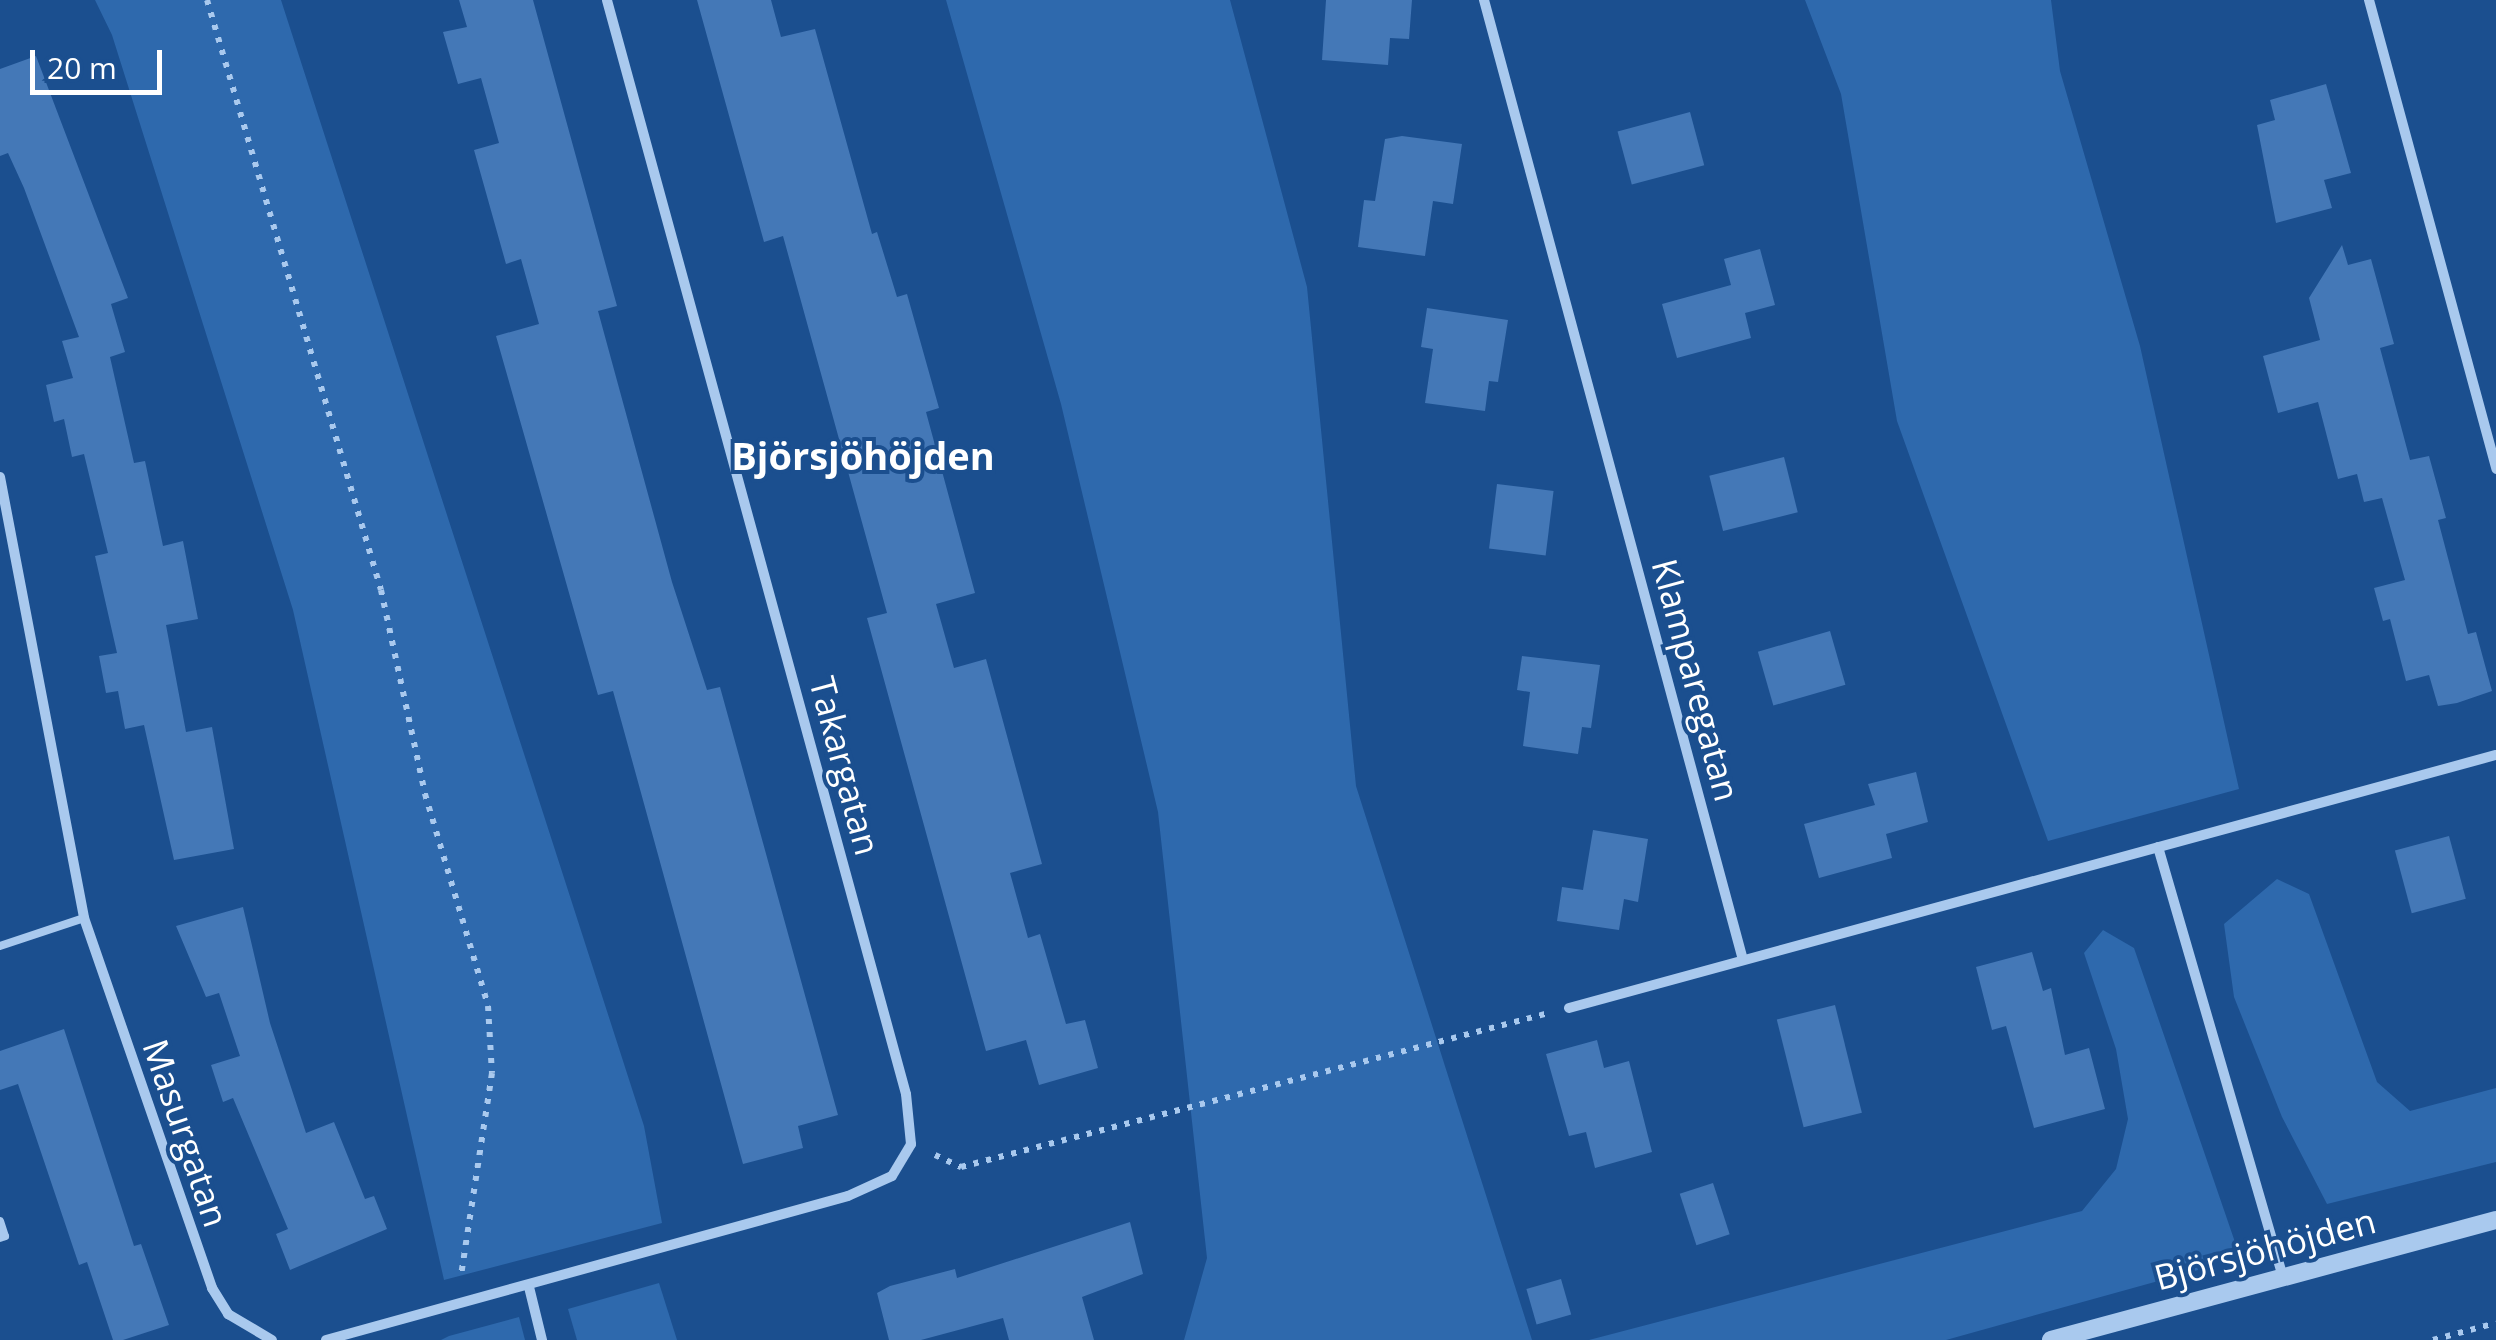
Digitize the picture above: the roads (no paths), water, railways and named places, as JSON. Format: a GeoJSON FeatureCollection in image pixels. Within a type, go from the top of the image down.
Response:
{"type":"FeatureCollection","features":[{"type":"Feature","properties":{"kind":"street","name":"Takargatan"},"geometry":{"type":"LineString","coordinates":[[529,1288],[872,1188],[892,1176],[911,1144],[906,1094],[608,0]]}},
{"type":"Feature","properties":{"kind":"street","name":"Klamparegatan"},"geometry":{"type":"LineString","coordinates":[[1484,0],[1744,960]]}},
{"type":"Feature","properties":{"kind":"street"},"geometry":{"type":"LineString","coordinates":[[2370,0],[2496,469]]}},
{"type":"Feature","properties":{"kind":"street","name":"Masurgatan"},"geometry":{"type":"LineString","coordinates":[[0,477],[84,918],[212,1288],[228,1314],[272,1340]]}},
{"type":"Feature","properties":{"kind":"street"},"geometry":{"type":"LineString","coordinates":[[1569,1008],[2496,755]]}},
{"type":"Feature","properties":{"kind":"street"},"geometry":{"type":"LineString","coordinates":[[2158,847],[2282,1278]]}},
{"type":"Feature","properties":{"kind":"street","name":"Björsjöhöjden"},"geometry":{"type":"LineString","coordinates":[[2051,1340],[2496,1220]]}},
{"type":"Feature","properties":{"kind":"street"},"geometry":{"type":"LineString","coordinates":[[326,1340],[529,1288],[542,1340]]}},
{"type":"Feature","properties":{"kind":"lane"},"geometry":{"type":"LineString","coordinates":[[0,946],[84,918]]}},
{"type":"Feature","properties":{"kind":"lane"},"geometry":{"type":"LineString","coordinates":[[0,1222],[5,1236],[0,1238]]}},
{"type":"Feature","properties":{"kind":"district","name":"Björsjöhöjden"},"geometry":{"type":"Point","coordinates":[863,456]}}]}
